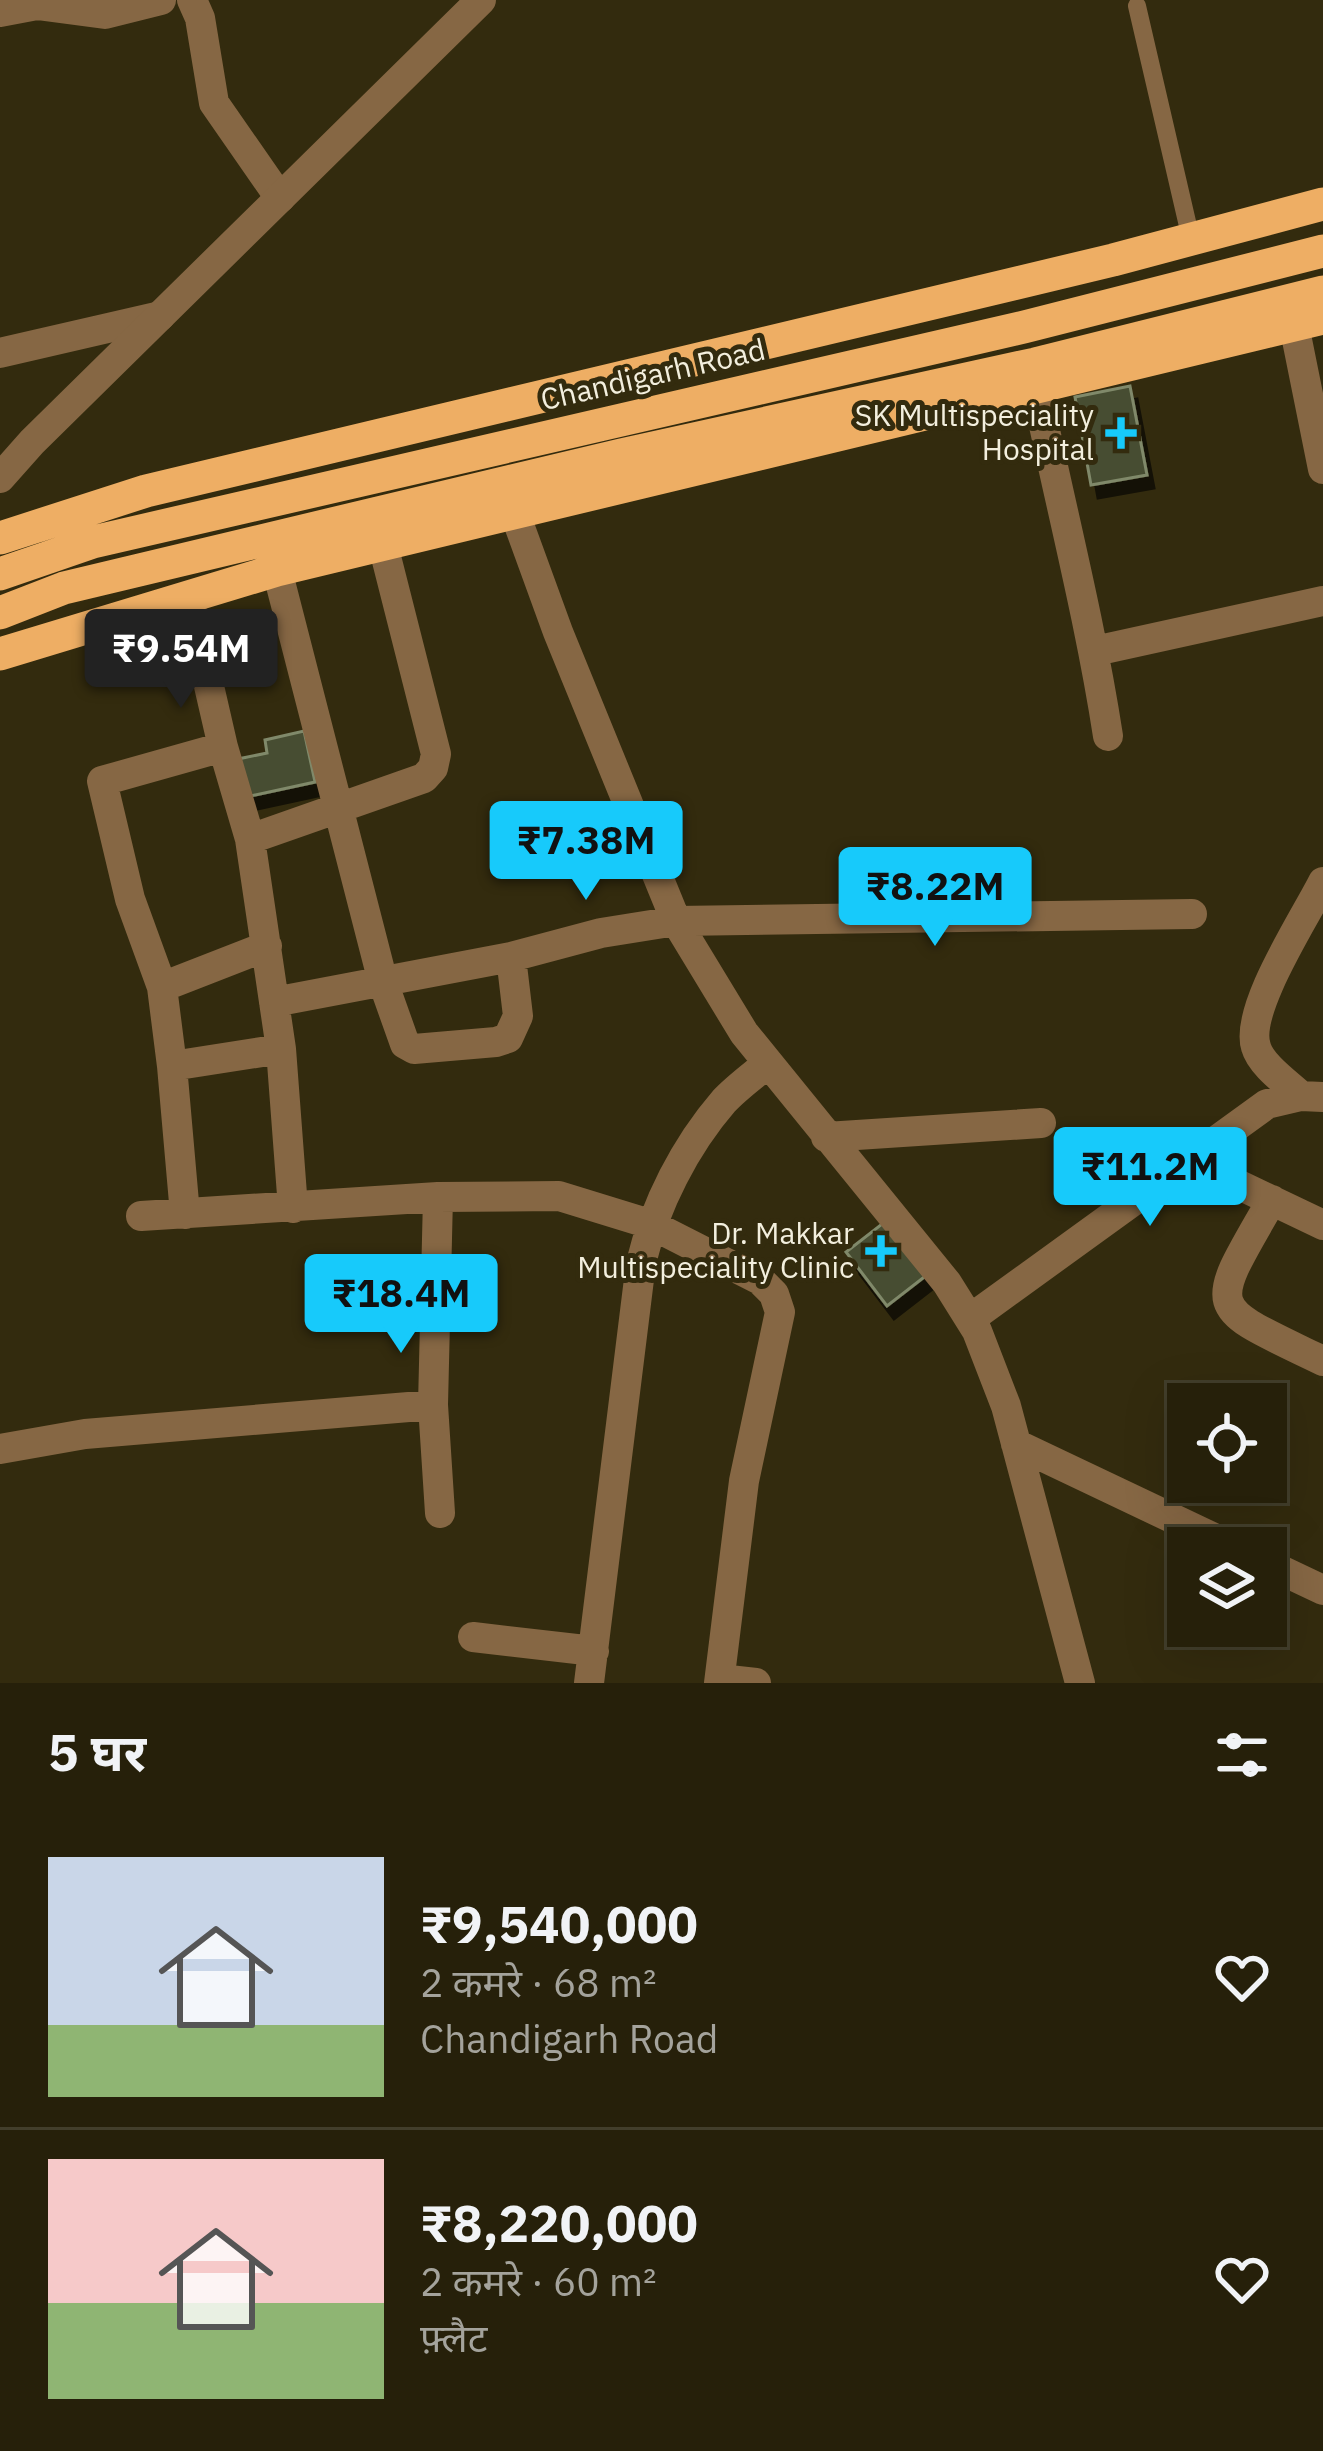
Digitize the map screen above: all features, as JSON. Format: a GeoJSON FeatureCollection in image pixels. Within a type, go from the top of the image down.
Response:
{"type":"FeatureCollection","features":[{"type":"Feature","properties":{"kind":"highway"},"geometry":{"type":"LineString","coordinates":[[0,538],[146,491],[540,400],[1323,204]]}},
{"type":"Feature","properties":{"kind":"highway","name":"Chandigarh Road"},"geometry":{"type":"LineString","coordinates":[[0,574],[93,542],[1024,327],[1323,251]]}},
{"type":"Feature","properties":{"kind":"highway"},"geometry":{"type":"LineString","coordinates":[[0,613],[64,588],[621,455],[1035,364],[1323,292]]}},
{"type":"Feature","properties":{"kind":"highway"},"geometry":{"type":"LineString","coordinates":[[0,655],[277,570],[1308,321]]}},
{"type":"Feature","properties":{"kind":"street"},"geometry":{"type":"LineString","coordinates":[[0,12],[37,5],[105,14],[161,0]]}},
{"type":"Feature","properties":{"kind":"street"},"geometry":{"type":"LineString","coordinates":[[192,0],[200,18],[214,103],[280,198]]}},
{"type":"Feature","properties":{"kind":"street"},"geometry":{"type":"LineString","coordinates":[[0,478],[481,0]]}},
{"type":"Feature","properties":{"kind":"street"},"geometry":{"type":"LineString","coordinates":[[0,353],[160,316]]}},
{"type":"Feature","properties":{"kind":"street"},"geometry":{"type":"LineString","coordinates":[[1308,321],[1323,469]]}},
{"type":"Feature","properties":{"kind":"street"},"geometry":{"type":"LineString","coordinates":[[1036,388],[1095,651],[1108,736]]}},
{"type":"Feature","properties":{"kind":"street"},"geometry":{"type":"LineString","coordinates":[[515,514],[676,922],[744,1033],[947,1283],[970,1319],[1006,1406],[1080,1683]]}},
{"type":"Feature","properties":{"kind":"street"},"geometry":{"type":"LineString","coordinates":[[250,839],[424,778],[433,769],[436,754],[383,545]]}},
{"type":"Feature","properties":{"kind":"street"},"geometry":{"type":"LineString","coordinates":[[277,570],[400,1035],[414,1049],[508,1038],[518,1016],[511,957]]}},
{"type":"Feature","properties":{"kind":"street"},"geometry":{"type":"LineString","coordinates":[[189,599],[250,839],[281,1049],[293,1208]]}},
{"type":"Feature","properties":{"kind":"street"},"geometry":{"type":"LineString","coordinates":[[1095,651],[1323,601]]}},
{"type":"Feature","properties":{"kind":"street"},"geometry":{"type":"LineString","coordinates":[[184,1214],[162,987],[130,899],[102,782],[223,747]]}},
{"type":"Feature","properties":{"kind":"street"},"geometry":{"type":"LineString","coordinates":[[1312,1096],[1256,1052],[1254,1032],[1261,1003],[1323,882]]}},
{"type":"Feature","properties":{"kind":"street"},"geometry":{"type":"LineString","coordinates":[[274,1002],[511,957],[601,933],[676,922],[1192,914]]}},
{"type":"Feature","properties":{"kind":"street"},"geometry":{"type":"LineString","coordinates":[[162,987],[268,946]]}},
{"type":"Feature","properties":{"kind":"street"},"geometry":{"type":"LineString","coordinates":[[172,1066],[281,1049]]}},
{"type":"Feature","properties":{"kind":"street"},"geometry":{"type":"LineString","coordinates":[[589,1683],[641,1263],[650,1224],[682,1162],[726,1099],[769,1064]]}},
{"type":"Feature","properties":{"kind":"street"},"geometry":{"type":"LineString","coordinates":[[970,1319],[1268,1104],[1312,1096]]}},
{"type":"Feature","properties":{"kind":"street"},"geometry":{"type":"LineString","coordinates":[[826,1137],[1041,1123]]}},
{"type":"Feature","properties":{"kind":"street"},"geometry":{"type":"LineString","coordinates":[[1187,1160],[1323,1225]]}},
{"type":"Feature","properties":{"kind":"street"},"geometry":{"type":"LineString","coordinates":[[141,1216],[438,1197],[559,1196],[650,1224],[760,1280],[774,1294],[780,1312],[744,1481],[720,1681],[756,1683]]}},
{"type":"Feature","properties":{"kind":"street"},"geometry":{"type":"LineString","coordinates":[[438,1197],[434,1405],[440,1513]]}},
{"type":"Feature","properties":{"kind":"street"},"geometry":{"type":"LineString","coordinates":[[1272,1200],[1228,1275],[1224,1296],[1229,1309],[1245,1323],[1323,1360]]}},
{"type":"Feature","properties":{"kind":"street"},"geometry":{"type":"LineString","coordinates":[[0,1449],[85,1434],[434,1405]]}},
{"type":"Feature","properties":{"kind":"street"},"geometry":{"type":"LineString","coordinates":[[1016,1444],[1190,1527]]}},
{"type":"Feature","properties":{"kind":"street"},"geometry":{"type":"LineString","coordinates":[[1287,1573],[1323,1590]]}},
{"type":"Feature","properties":{"kind":"street"},"geometry":{"type":"LineString","coordinates":[[473,1637],[594,1651]]}},
{"type":"Feature","properties":{"kind":"lane"},"geometry":{"type":"LineString","coordinates":[[1137,6],[1191,239]]}},
{"type":"Feature","properties":{"kind":"building"},"geometry":{"type":"Polygon","coordinates":[[[1130,386],[1147,475],[1091,485],[1075,397],[1130,386]]]}},
{"type":"Feature","properties":{"kind":"building"},"geometry":{"type":"Polygon","coordinates":[[[304,731],[315,782],[246,797],[238,759],[267,753],[265,740],[304,731]]]}},
{"type":"Feature","properties":{"kind":"building"},"geometry":{"type":"Polygon","coordinates":[[[891,1217],[932,1271],[887,1306],[846,1252],[891,1217]]]}},
{"type":"Feature","properties":{"kind":"place","name":"SK Multispeciality Hospital"},"geometry":{"type":"Point","coordinates":[1121,433]}},
{"type":"Feature","properties":{"kind":"place","name":"Dr. Makkar Multispeciality Clinic"},"geometry":{"type":"Point","coordinates":[881,1251]}}]}
